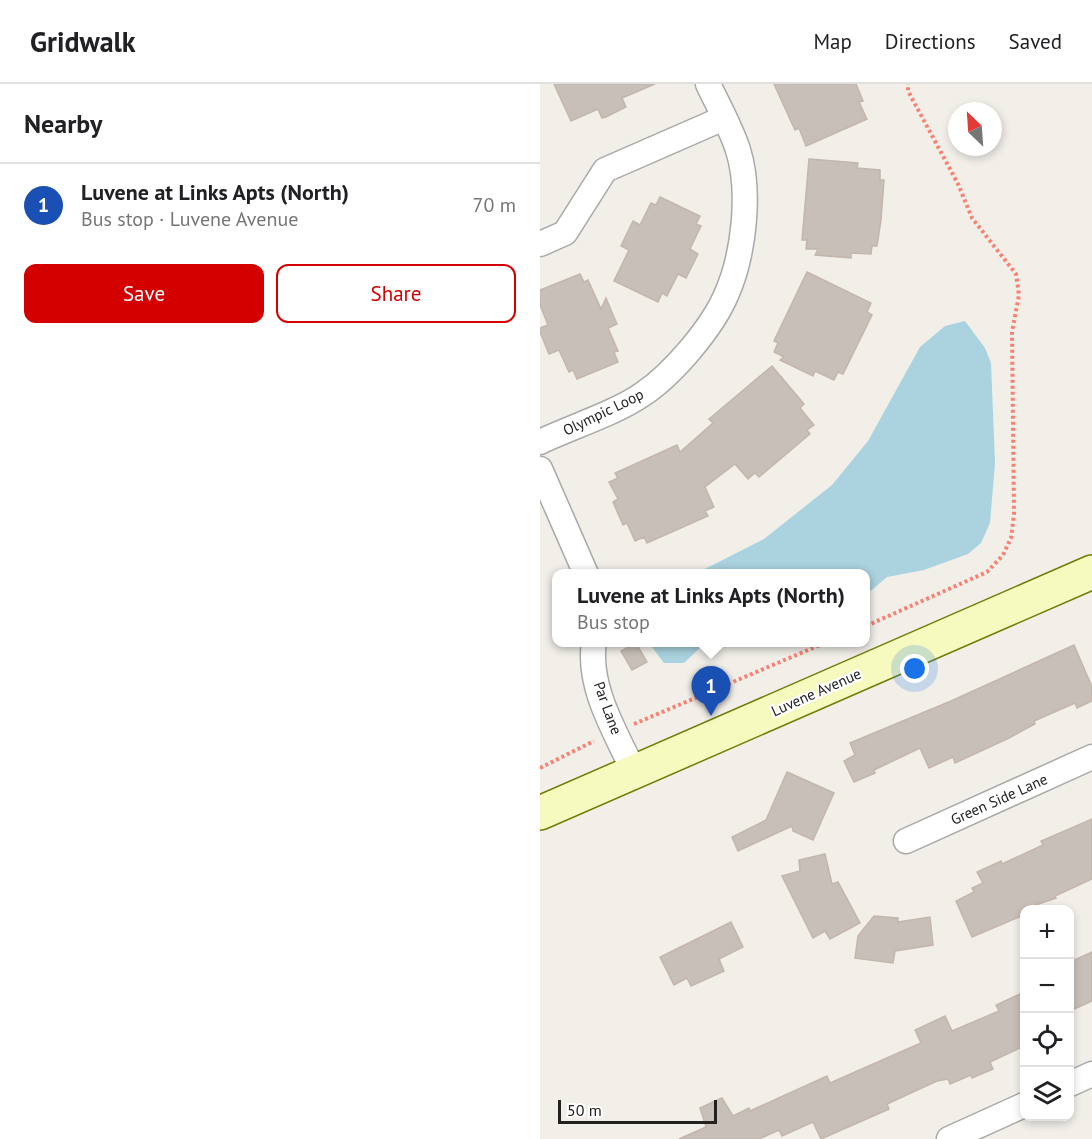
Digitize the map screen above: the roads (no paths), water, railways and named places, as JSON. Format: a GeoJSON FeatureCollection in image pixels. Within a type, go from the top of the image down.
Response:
{"type":"FeatureCollection","features":[{"type":"Feature","properties":{"kind":"street","name":"Olympic Loop"},"geometry":{"type":"LineString","coordinates":[[540,442],[641,396],[658,384],[699,338],[727,294],[742,244],[744,198],[739,151],[708,84]]}},
{"type":"Feature","properties":{"kind":"street"},"geometry":{"type":"LineString","coordinates":[[540,244],[565,233],[605,170],[724,118]]}},
{"type":"Feature","properties":{"kind":"street"},"geometry":{"type":"LineString","coordinates":[[540,469],[584,569]]}},
{"type":"Feature","properties":{"kind":"street","name":"Luvene Avenue"},"geometry":{"type":"LineString","coordinates":[[540,813],[1092,572]]}},
{"type":"Feature","properties":{"kind":"street","name":"Par Lane"},"geometry":{"type":"LineString","coordinates":[[593,647],[592,656],[599,693],[634,772]]}},
{"type":"Feature","properties":{"kind":"street","name":"Green Side Lane"},"geometry":{"type":"LineString","coordinates":[[906,841],[1092,757]]}},
{"type":"Feature","properties":{"kind":"street"},"geometry":{"type":"LineString","coordinates":[[1074,1082],[1092,1074]]}},
{"type":"Feature","properties":{"kind":"street"},"geometry":{"type":"LineString","coordinates":[[949,1139],[1020,1107]]}},
{"type":"Feature","properties":{"kind":"water"},"geometry":{"type":"Polygon","coordinates":[[[965,321],[985,348],[991,363],[995,463],[990,523],[981,543],[968,554],[924,570],[887,577],[870,592],[870,569],[705,569],[764,539],[832,485],[868,441],[920,347],[945,326],[965,321]]]}},
{"type":"Feature","properties":{"kind":"water"},"geometry":{"type":"Polygon","coordinates":[[[652,647],[701,647],[684,663],[664,663],[652,647]]]}},
{"type":"Feature","properties":{"kind":"place","name":"Luvene at Links Apts (North)"},"geometry":{"type":"Point","coordinates":[711,716]}}]}
